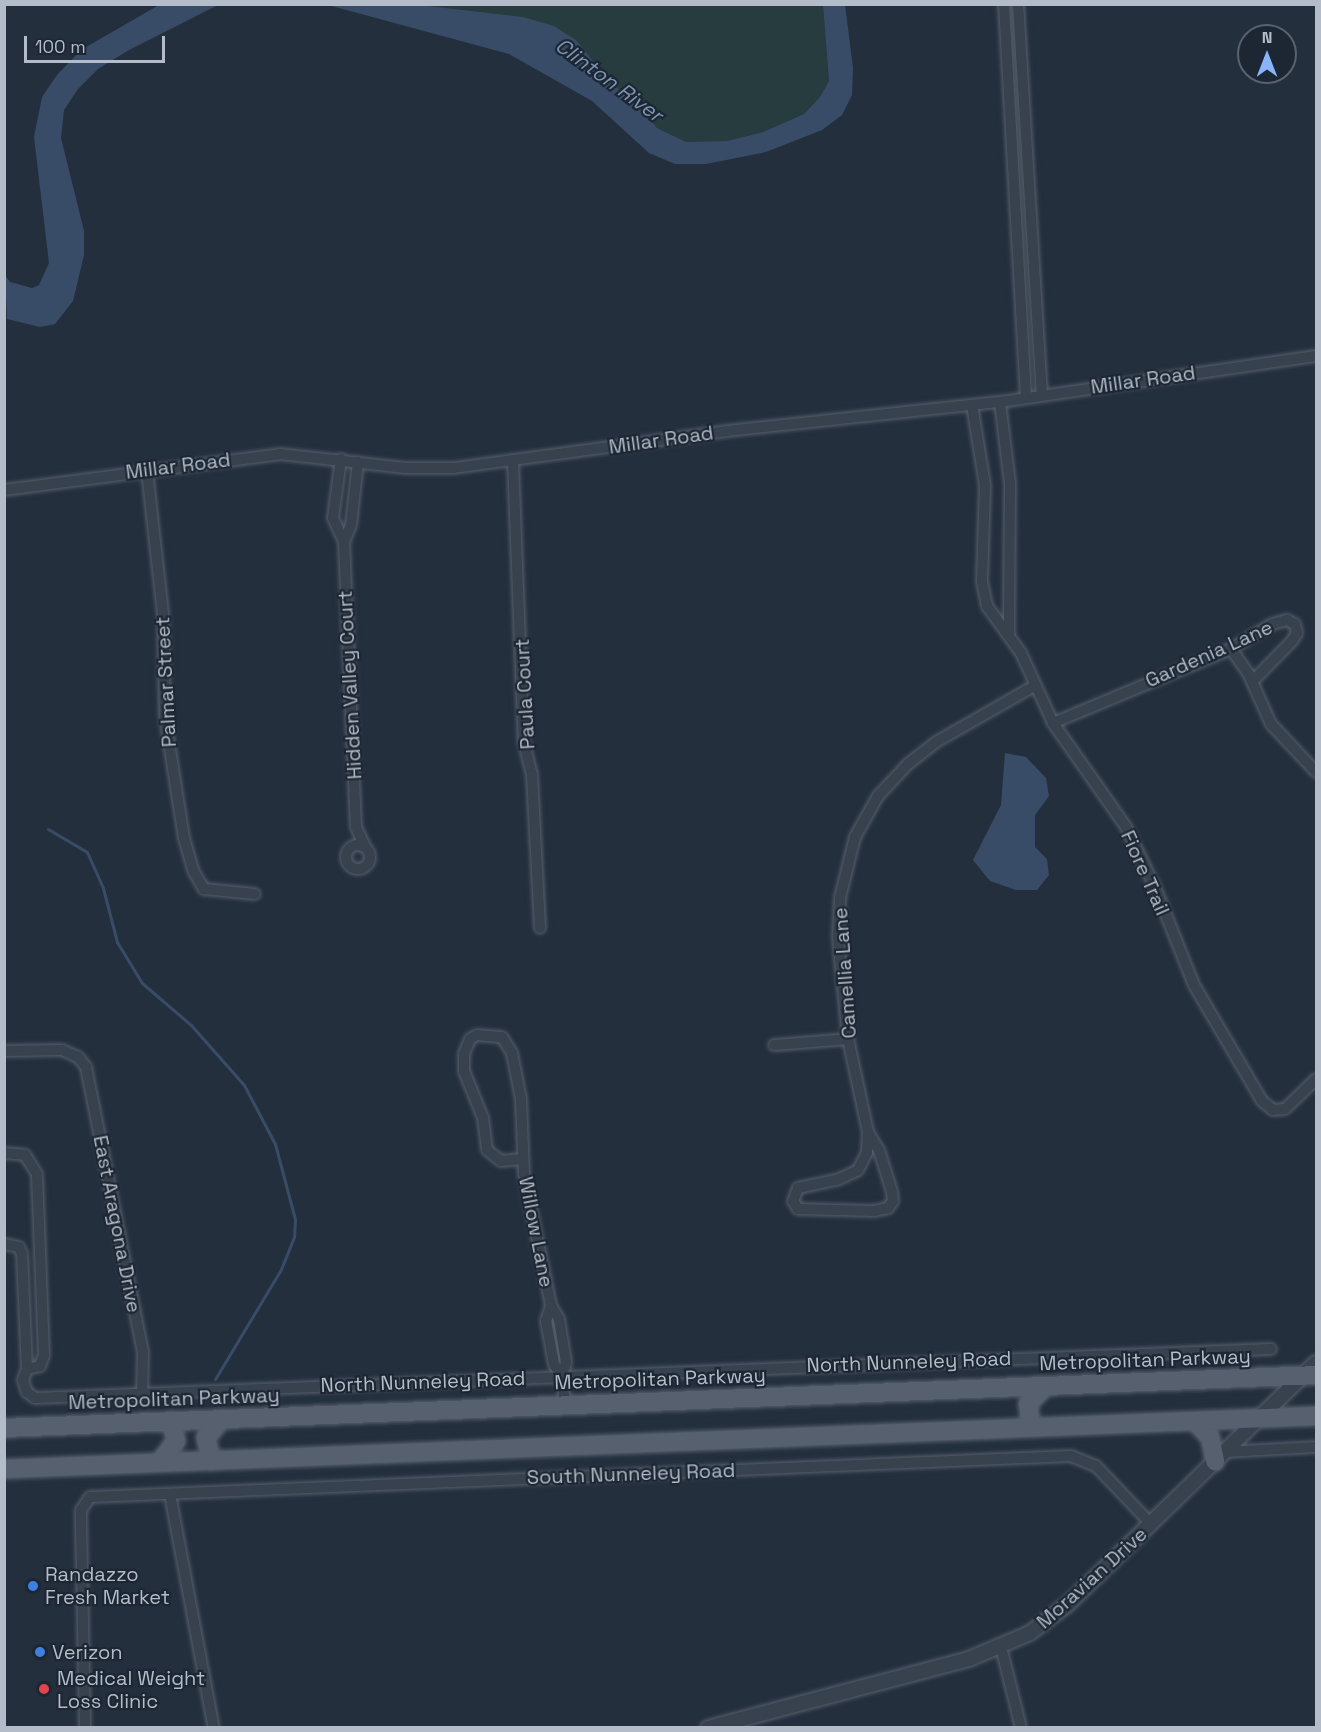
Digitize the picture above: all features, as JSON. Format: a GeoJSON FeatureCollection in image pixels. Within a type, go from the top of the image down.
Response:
{"type":"FeatureCollection","features":[{"type":"Feature","properties":{"kind":"main road","name":"Metropolitan Parkway"},"geometry":{"type":"LineString","coordinates":[[4,1428],[1046,1386],[1312,1371]]}},
{"type":"Feature","properties":{"kind":"main road"},"geometry":{"type":"LineString","coordinates":[[1031,1428],[1028,1404],[1046,1386]]}},
{"type":"Feature","properties":{"kind":"main road"},"geometry":{"type":"LineString","coordinates":[[4,1469],[1317,1416]]}},
{"type":"Feature","properties":{"kind":"main road"},"geometry":{"type":"LineString","coordinates":[[212,1461],[206,1438],[222,1419]]}},
{"type":"Feature","properties":{"kind":"main road"},"geometry":{"type":"LineString","coordinates":[[160,1462],[176,1441],[171,1421]]}},
{"type":"Feature","properties":{"kind":"main road"},"geometry":{"type":"LineString","coordinates":[[1194,1421],[1210,1437],[1220,1457]]}},
{"type":"Feature","properties":{"kind":"street"},"geometry":{"type":"LineString","coordinates":[[1004,4],[1026,397]]}},
{"type":"Feature","properties":{"kind":"street"},"geometry":{"type":"LineString","coordinates":[[1018,4],[1042,395]]}},
{"type":"Feature","properties":{"kind":"street"},"geometry":{"type":"LineString","coordinates":[[1014,185],[1029,185]]}},
{"type":"Feature","properties":{"kind":"street"},"geometry":{"type":"LineString","coordinates":[[1020,282],[1035,280]]}},
{"type":"Feature","properties":{"kind":"street","name":"Millar Road"},"geometry":{"type":"LineString","coordinates":[[4,490],[280,454],[430,469],[513,461],[727,431],[1000,402],[1317,356]]}},
{"type":"Feature","properties":{"kind":"street"},"geometry":{"type":"LineString","coordinates":[[1000,402],[1010,484],[1009,635]]}},
{"type":"Feature","properties":{"kind":"street","name":"Fiore Trail"},"geometry":{"type":"LineString","coordinates":[[972,405],[985,485],[982,582],[987,606],[1021,653],[1053,723],[1126,827],[1155,887],[1194,985],[1262,1101],[1277,1111],[1291,1105],[1317,1079]]}},
{"type":"Feature","properties":{"kind":"street","name":"Hidden Valley Court"},"geometry":{"type":"LineString","coordinates":[[341,459],[333,518],[344,542],[357,827],[365,846]]}},
{"type":"Feature","properties":{"kind":"street","name":"Paula Court"},"geometry":{"type":"LineString","coordinates":[[513,461],[524,743],[532,775],[540,928]]}},
{"type":"Feature","properties":{"kind":"street","name":"Hidden Valley Court"},"geometry":{"type":"LineString","coordinates":[[344,542],[351,525],[358,462]]}},
{"type":"Feature","properties":{"kind":"street","name":"Palmar Street"},"geometry":{"type":"LineString","coordinates":[[147,471],[162,606],[168,743],[184,838],[194,872],[204,889],[217,894],[255,894]]}},
{"type":"Feature","properties":{"kind":"street"},"geometry":{"type":"LineString","coordinates":[[336,492],[354,495]]}},
{"type":"Feature","properties":{"kind":"street","name":"Gardenia Lane"},"geometry":{"type":"LineString","coordinates":[[1053,723],[1231,649],[1272,624],[1287,620],[1295,624],[1297,633],[1293,641],[1252,682]]}},
{"type":"Feature","properties":{"kind":"street"},"geometry":{"type":"LineString","coordinates":[[1231,649],[1252,682],[1271,724],[1317,772]]}},
{"type":"Feature","properties":{"kind":"street","name":"Camellia Lane"},"geometry":{"type":"LineString","coordinates":[[868,1132],[879,1150],[892,1192],[893,1201],[888,1208],[874,1211],[798,1209],[794,1201],[798,1188],[837,1180],[858,1170],[867,1152],[868,1132],[848,1039],[838,916],[849,856],[870,807],[889,782],[936,742],[1035,686]]}},
{"type":"Feature","properties":{"kind":"street","name":"Hidden Valley Court"},"geometry":{"type":"LineString","coordinates":[[350,847],[357,827]]}},
{"type":"Feature","properties":{"kind":"street"},"geometry":{"type":"LineString","coordinates":[[365,846],[370,861],[357,869],[346,859],[350,847],[365,846]]}},
{"type":"Feature","properties":{"kind":"street","name":"Willow Lane"},"geometry":{"type":"LineString","coordinates":[[523,1159],[501,1161],[487,1150],[483,1118],[464,1071],[464,1054],[470,1039],[477,1035],[502,1037],[512,1053],[521,1099],[523,1159],[551,1306],[559,1319],[566,1362],[562,1376],[565,1406]]}},
{"type":"Feature","properties":{"kind":"street"},"geometry":{"type":"LineString","coordinates":[[774,1045],[848,1039]]}},
{"type":"Feature","properties":{"kind":"street","name":"East Aragona Drive"},"geometry":{"type":"LineString","coordinates":[[4,1051],[62,1050],[78,1057],[87,1073],[143,1351],[142,1394]]}},
{"type":"Feature","properties":{"kind":"street"},"geometry":{"type":"LineString","coordinates":[[4,1153],[19,1153],[31,1159],[37,1174],[44,1355],[40,1366],[27,1369]]}},
{"type":"Feature","properties":{"kind":"street","name":"North Nunneley Road"},"geometry":{"type":"LineString","coordinates":[[4,1244],[19,1247],[22,1254],[27,1369],[23,1380],[27,1392],[35,1398],[1271,1349]]}},
{"type":"Feature","properties":{"kind":"street","name":"Moravian Drive"},"geometry":{"type":"LineString","coordinates":[[708,1728],[1001,1647],[1055,1615],[1312,1371]]}},
{"type":"Feature","properties":{"kind":"street"},"geometry":{"type":"LineString","coordinates":[[1220,1457],[1317,1447]]}},
{"type":"Feature","properties":{"kind":"street","name":"South Nunneley Road"},"geometry":{"type":"LineString","coordinates":[[85,1728],[81,1510],[86,1500],[96,1496],[1071,1456],[1096,1466],[1151,1524]]}},
{"type":"Feature","properties":{"kind":"street"},"geometry":{"type":"LineString","coordinates":[[170,1494],[214,1728]]}},
{"type":"Feature","properties":{"kind":"street"},"geometry":{"type":"LineString","coordinates":[[1001,1647],[1021,1728]]}},
{"type":"Feature","properties":{"kind":"green space"},"geometry":{"type":"Polygon","coordinates":[[[419,5],[823,5],[829,81],[820,97],[804,114],[763,132],[727,141],[686,142],[657,128],[640,106],[611,83],[576,40],[554,26],[419,5]]]}},
{"type":"Feature","properties":{"kind":"water"},"geometry":{"type":"Polygon","coordinates":[[[159,5],[218,5],[129,50],[98,69],[78,89],[64,110],[61,138],[84,231],[84,255],[73,301],[55,324],[40,327],[7,319],[5,275],[10,282],[32,288],[39,285],[49,263],[34,137],[42,97],[57,75],[81,50],[159,5]]]}},
{"type":"Feature","properties":{"kind":"water"},"geometry":{"type":"Polygon","coordinates":[[[328,5],[419,5],[523,17],[554,26],[576,40],[611,83],[640,106],[657,128],[686,142],[727,141],[763,132],[804,114],[820,97],[829,81],[823,5],[845,5],[853,68],[852,95],[842,115],[822,130],[766,152],[706,164],[675,164],[649,153],[592,101],[509,54],[328,5]]]}},
{"type":"Feature","properties":{"kind":"water"},"geometry":{"type":"Polygon","coordinates":[[[1005,753],[1026,757],[1046,778],[1049,796],[1035,815],[1035,847],[1047,859],[1049,875],[1037,890],[1016,890],[990,881],[973,860],[1001,805],[1005,753]]]}},
{"type":"Feature","properties":{"kind":"waterway"},"geometry":{"type":"LineString","coordinates":[[48,829],[87,852],[103,888],[117,942],[142,983],[191,1025],[244,1085],[275,1144],[295,1219],[294,1237],[280,1271],[215,1379]]}},
{"type":"Feature","properties":{"kind":"place","name":"Randazzo Fresh Market"},"geometry":{"type":"Point","coordinates":[33,1586]}},
{"type":"Feature","properties":{"kind":"place","name":"Verizon"},"geometry":{"type":"Point","coordinates":[40,1652]}},
{"type":"Feature","properties":{"kind":"place","name":"Medical Weight Loss Clinic"},"geometry":{"type":"Point","coordinates":[44,1689]}},
{"type":"Feature","properties":{"kind":"water label","name":"Clinton River"},"geometry":{"type":"Point","coordinates":[609,80]}}]}
